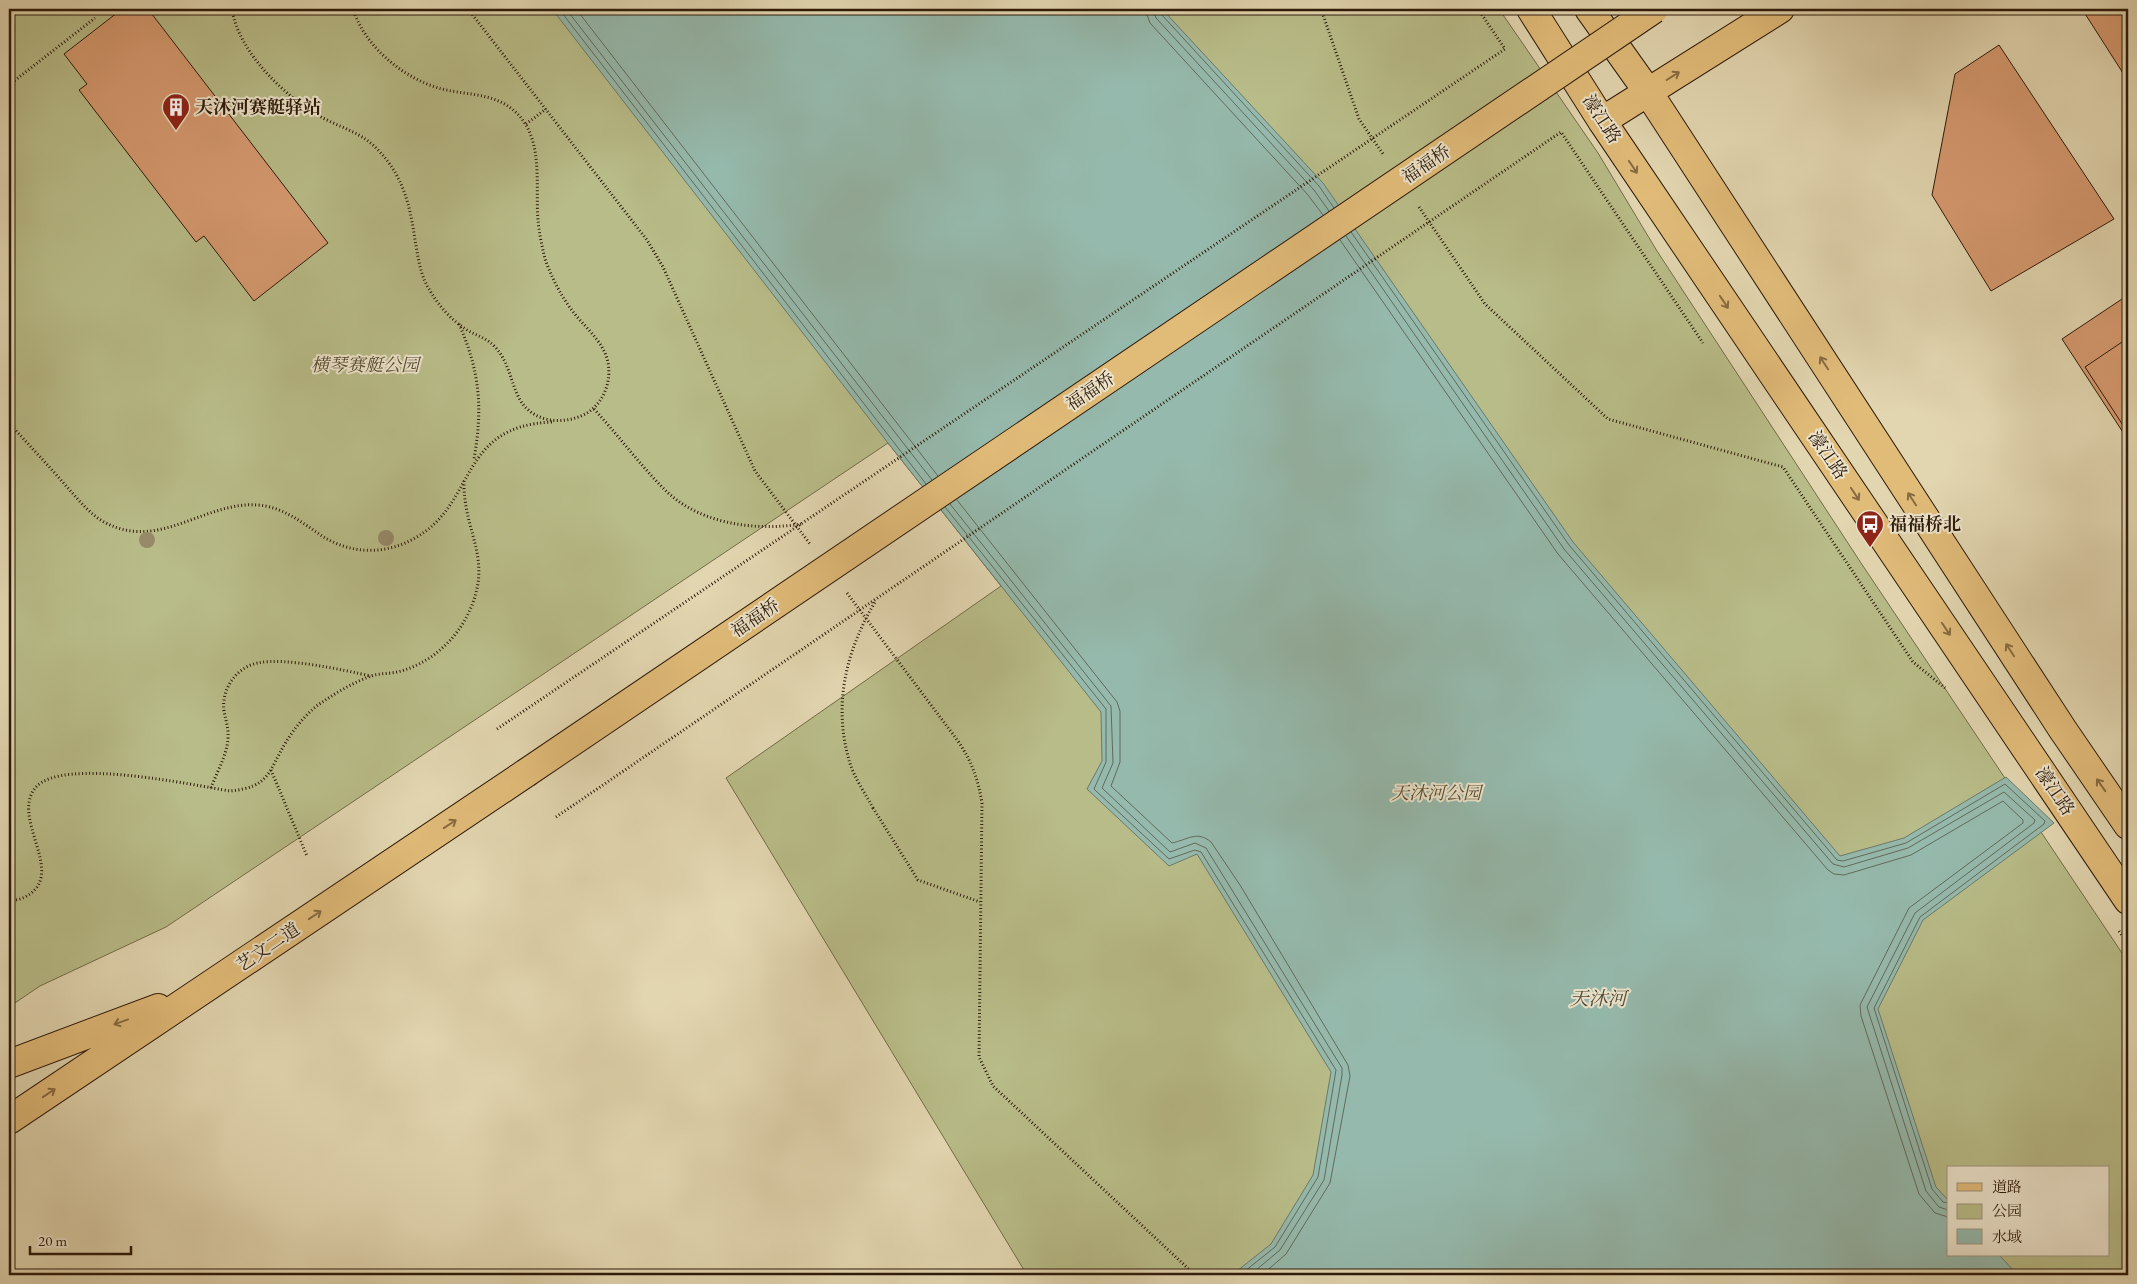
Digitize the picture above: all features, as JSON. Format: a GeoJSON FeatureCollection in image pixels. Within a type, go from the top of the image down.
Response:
{"type":"FeatureCollection","features":[{"type":"Feature","properties":{"kind":"main road"},"geometry":{"type":"LineString","coordinates":[[1589,9],[1648,92],[2062,730],[2128,825]]}},
{"type":"Feature","properties":{"kind":"main road","name":"福福桥"},"geometry":{"type":"LineString","coordinates":[[526,773],[1654,9]]}},
{"type":"Feature","properties":{"kind":"main road"},"geometry":{"type":"LineString","coordinates":[[1602,121],[1780,9]]}},
{"type":"Feature","properties":{"kind":"main road","name":"濠江路"},"geometry":{"type":"LineString","coordinates":[[1536,10],[1602,121],[2128,900]]}},
{"type":"Feature","properties":{"kind":"main road","name":"艺文二道"},"geometry":{"type":"LineString","coordinates":[[9,1120],[526,773]]}},
{"type":"Feature","properties":{"kind":"main road"},"geometry":{"type":"LineString","coordinates":[[9,1064],[199,993]]}},
{"type":"Feature","properties":{"kind":"path"},"geometry":{"type":"LineString","coordinates":[[232,9],[242,39],[276,83],[299,103],[325,119],[352,131],[375,147],[393,168],[406,192],[418,259],[427,286],[444,311],[466,330],[488,339],[504,357],[520,400],[529,410],[534,415],[555,422]]}},
{"type":"Feature","properties":{"kind":"path"},"geometry":{"type":"LineString","coordinates":[[9,423],[92,514],[120,529],[135,532],[168,529],[240,504],[262,506],[282,511],[302,521],[333,542],[356,549],[380,550],[399,546],[416,538],[442,514],[464,481],[474,461],[486,447],[501,436],[536,423],[576,420],[594,409],[606,391],[610,370],[603,349],[570,308],[548,267],[538,220],[534,144],[526,124],[513,110],[497,99],[442,89],[414,78],[391,62],[371,41],[353,9]]}},
{"type":"Feature","properties":{"kind":"path"},"geometry":{"type":"LineString","coordinates":[[468,9],[647,240],[663,267],[755,470],[814,549]]}},
{"type":"Feature","properties":{"kind":"path"},"geometry":{"type":"LineString","coordinates":[[1321,9],[1359,119],[1386,160]]}},
{"type":"Feature","properties":{"kind":"path"},"geometry":{"type":"LineString","coordinates":[[497,729],[804,524],[1506,49],[1478,9]]}},
{"type":"Feature","properties":{"kind":"path"},"geometry":{"type":"LineString","coordinates":[[9,85],[95,18]]}},
{"type":"Feature","properties":{"kind":"path"},"geometry":{"type":"LineString","coordinates":[[526,124],[546,109]]}},
{"type":"Feature","properties":{"kind":"path"},"geometry":{"type":"LineString","coordinates":[[556,817],[1561,132],[1703,343]]}},
{"type":"Feature","properties":{"kind":"path"},"geometry":{"type":"LineString","coordinates":[[1414,200],[1485,304],[1608,420],[1783,467],[1913,662],[1952,694]]}},
{"type":"Feature","properties":{"kind":"path"},"geometry":{"type":"LineString","coordinates":[[459,324],[475,368],[479,391],[480,415],[474,461]]}},
{"type":"Feature","properties":{"kind":"path"},"geometry":{"type":"LineString","coordinates":[[594,409],[666,491],[686,505],[708,516],[731,523],[780,528],[804,524]]}},
{"type":"Feature","properties":{"kind":"path"},"geometry":{"type":"LineString","coordinates":[[9,900],[24,898],[33,892],[40,882],[42,870],[28,805],[31,794],[37,786],[46,780],[78,774],[119,774],[230,791],[244,790],[256,785],[267,776],[285,743],[315,707],[334,694],[372,676],[401,671],[422,662],[440,650],[451,639],[468,615],[476,595],[480,575],[479,554],[466,509],[464,481]]}},
{"type":"Feature","properties":{"kind":"path"},"geometry":{"type":"LineString","coordinates":[[844,588],[971,760],[979,781],[982,803],[979,1057],[993,1086],[1195,1275]]}},
{"type":"Feature","properties":{"kind":"path"},"geometry":{"type":"LineString","coordinates":[[876,599],[851,650],[844,678],[842,706],[849,762],[873,808],[918,880],[980,902]]}},
{"type":"Feature","properties":{"kind":"path"},"geometry":{"type":"LineString","coordinates":[[211,788],[227,745],[227,724],[224,712],[227,687],[244,668],[256,663],[270,662],[328,667],[372,676]]}},
{"type":"Feature","properties":{"kind":"path"},"geometry":{"type":"LineString","coordinates":[[271,770],[307,856]]}},
{"type":"Feature","properties":{"kind":"path"},"geometry":{"type":"LineString","coordinates":[[2117,928],[2128,944]]}},
{"type":"Feature","properties":{"kind":"green space","name":"天沐河公园"},"geometry":{"type":"Polygon","coordinates":[[[9,9],[1499,9],[1598,153],[1657,251],[1861,563],[2128,962],[2128,1275],[1027,1275],[726,778],[1001,586],[888,443],[166,927],[40,986],[9,1007],[9,9]]]}},
{"type":"Feature","properties":{"kind":"water","name":"天沐河"},"geometry":{"type":"Polygon","coordinates":[[[552,9],[1162,9],[1323,183],[1573,542],[1840,856],[1904,838],[2006,777],[2054,823],[1923,920],[1878,1009],[1936,1187],[1947,1199],[1947,1256],[2000,1256],[2018,1275],[1232,1275],[1271,1244],[1313,1175],[1331,1072],[1197,854],[1169,866],[1087,789],[1102,761],[1101,712],[888,443],[552,9]]]}},
{"type":"Feature","properties":{"kind":"building","name":"天沐河赛艇驿站"},"geometry":{"type":"Polygon","coordinates":[[[122,9],[148,9],[328,243],[254,301],[204,236],[196,242],[79,90],[87,84],[64,54],[122,9]]]}},
{"type":"Feature","properties":{"kind":"building"},"geometry":{"type":"Polygon","coordinates":[[[2082,9],[2128,9],[2128,81],[2082,9]]]}},
{"type":"Feature","properties":{"kind":"building"},"geometry":{"type":"Polygon","coordinates":[[[1999,45],[2114,219],[1991,291],[1932,195],[1955,74],[1999,45]]]}},
{"type":"Feature","properties":{"kind":"building"},"geometry":{"type":"Polygon","coordinates":[[[2128,295],[2128,440],[2062,339],[2128,295]]]}},
{"type":"Feature","properties":{"kind":"building"},"geometry":{"type":"Polygon","coordinates":[[[2128,338],[2128,433],[2085,367],[2128,338]]]}},
{"type":"Feature","properties":{"kind":"place","name":"天沐河赛艇驿站"},"geometry":{"type":"Point","coordinates":[176,131]}},
{"type":"Feature","properties":{"kind":"place","name":"福福桥北"},"geometry":{"type":"Point","coordinates":[1870,548]}},
{"type":"Feature","properties":{"kind":"park label","name":"横琴赛艇公园"},"geometry":{"type":"Point","coordinates":[365,365]}}]}
